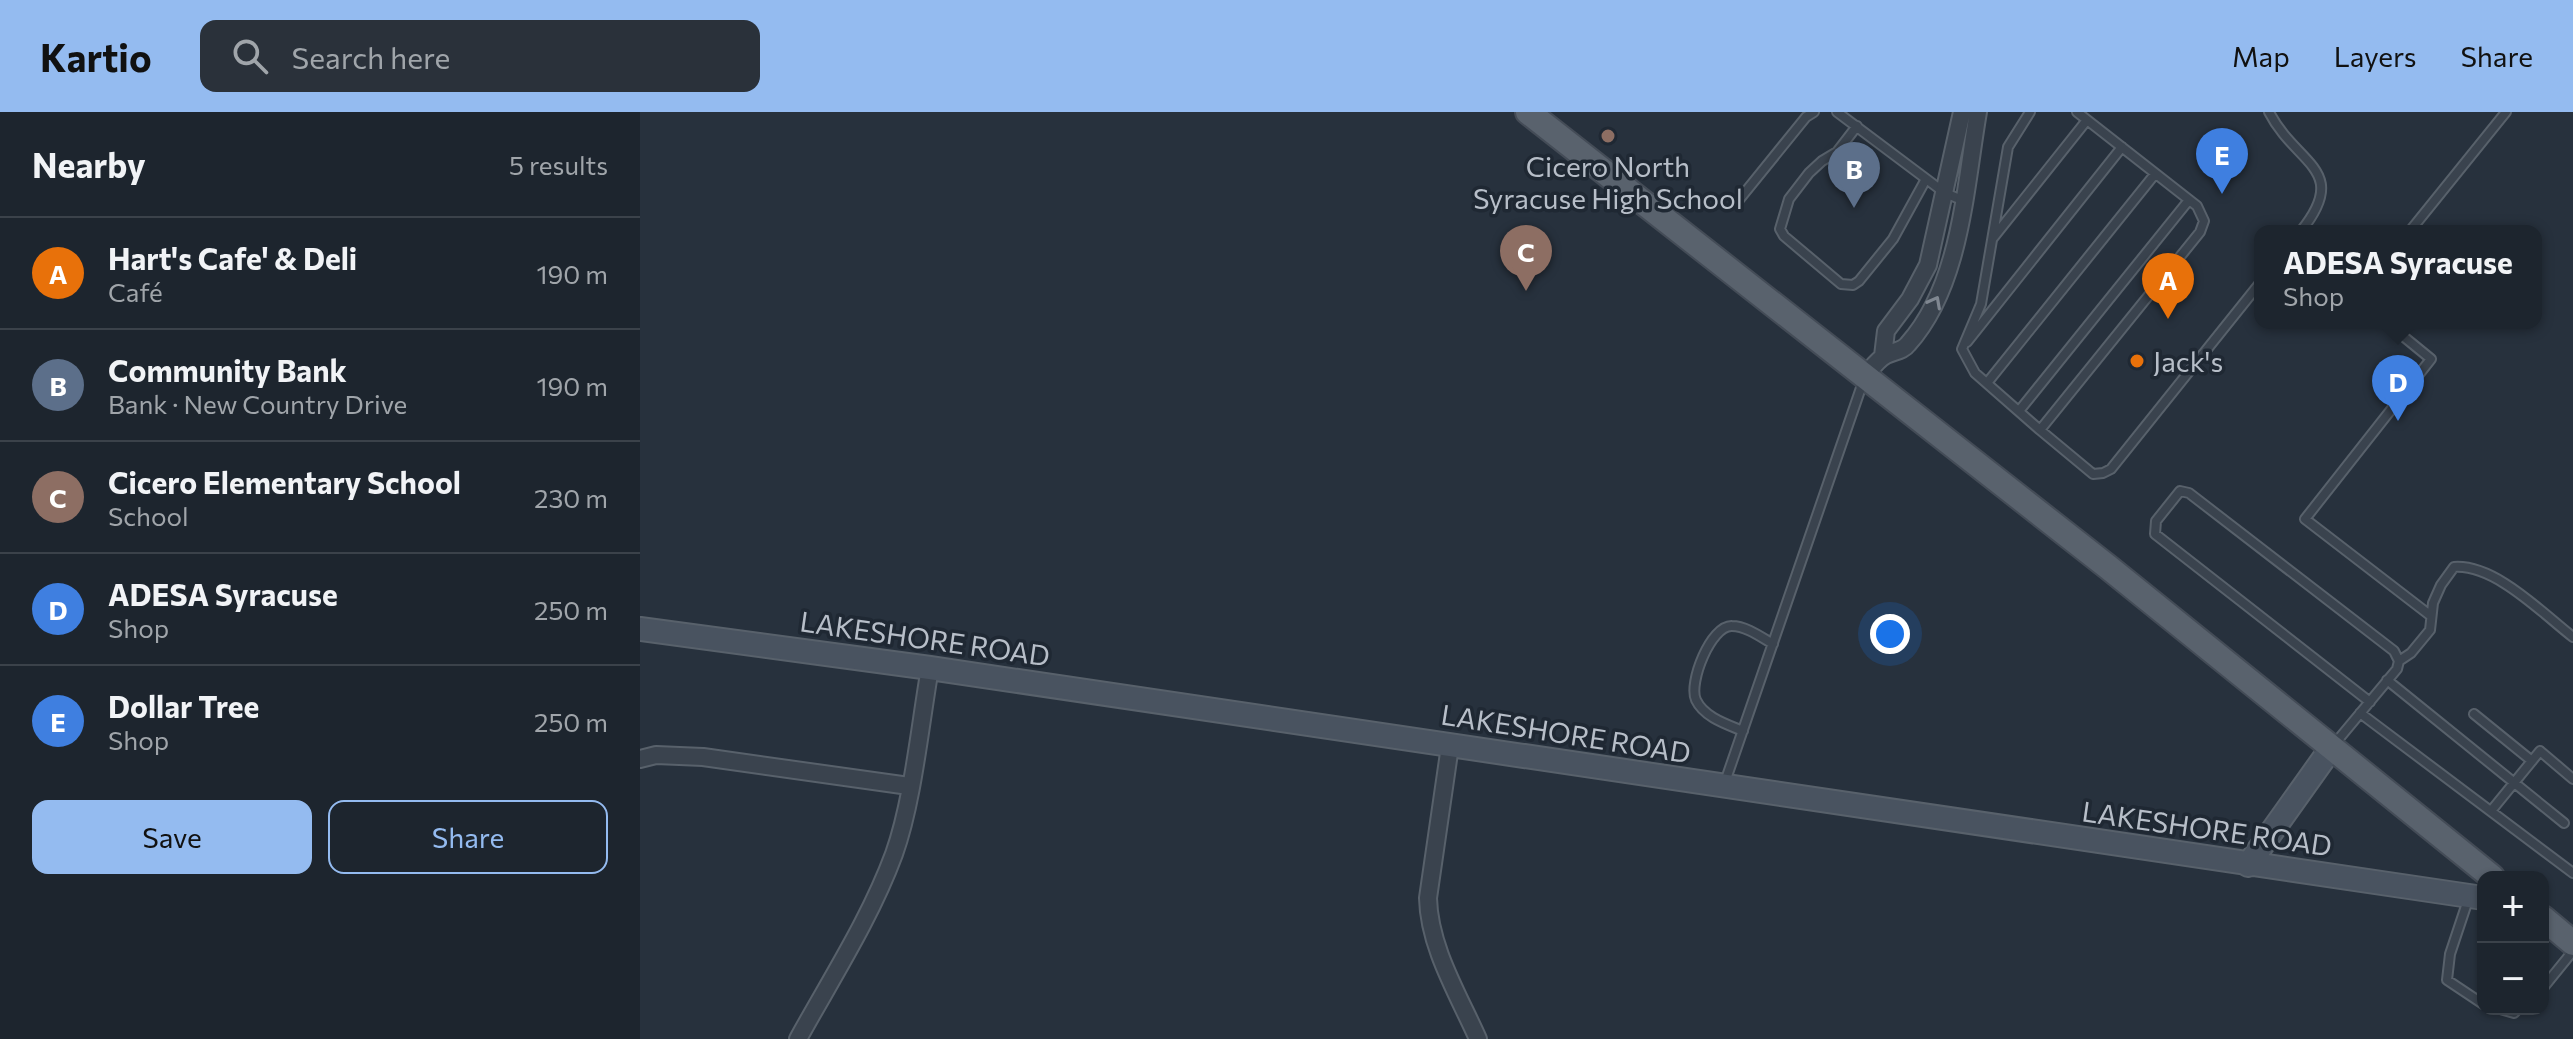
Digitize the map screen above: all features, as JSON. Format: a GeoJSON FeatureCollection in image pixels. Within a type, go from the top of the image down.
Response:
{"type":"FeatureCollection","features":[{"type":"Feature","properties":{"kind":"main road"},"geometry":{"type":"LineString","coordinates":[[1530,113],[2485,871]]}},
{"type":"Feature","properties":{"kind":"main road"},"geometry":{"type":"LineString","coordinates":[[2549,923],[2573,943]]}},
{"type":"Feature","properties":{"kind":"street"},"geometry":{"type":"LineString","coordinates":[[1883,356],[1886,331],[1910,299],[1928,265],[1962,112]]}},
{"type":"Feature","properties":{"kind":"street"},"geometry":{"type":"LineString","coordinates":[[1865,376],[1883,356],[1906,347],[1944,285],[1978,112]]}},
{"type":"Feature","properties":{"kind":"street","name":"LAKESHORE ROAD"},"geometry":{"type":"LineString","coordinates":[[640,629],[930,668],[2476,897]]}},
{"type":"Feature","properties":{"kind":"street"},"geometry":{"type":"LineString","coordinates":[[798,1039],[861,924],[893,856],[930,668]]}},
{"type":"Feature","properties":{"kind":"street"},"geometry":{"type":"LineString","coordinates":[[1450,746],[1428,898],[1428,918],[1433,939],[1478,1039]]}},
{"type":"Feature","properties":{"kind":"street"},"geometry":{"type":"LineString","coordinates":[[2248,865],[2332,747]]}},
{"type":"Feature","properties":{"kind":"street"},"geometry":{"type":"LineString","coordinates":[[640,759],[656,755],[703,757],[909,786]]}},
{"type":"Feature","properties":{"kind":"lane"},"geometry":{"type":"LineString","coordinates":[[1738,201],[1806,117],[1814,112]]}},
{"type":"Feature","properties":{"kind":"lane"},"geometry":{"type":"LineString","coordinates":[[1837,112],[1945,193],[1962,200]]}},
{"type":"Feature","properties":{"kind":"lane"},"geometry":{"type":"LineString","coordinates":[[1962,349],[1981,304],[2008,147],[2030,112]]}},
{"type":"Feature","properties":{"kind":"lane"},"geometry":{"type":"LineString","coordinates":[[2040,430],[2200,232],[2204,221],[2202,213],[2189,200],[2077,112]]}},
{"type":"Feature","properties":{"kind":"lane"},"geometry":{"type":"LineString","coordinates":[[2269,112],[2289,143],[2318,172],[2324,186],[2321,202],[2305,225]]}},
{"type":"Feature","properties":{"kind":"lane"},"geometry":{"type":"LineString","coordinates":[[2415,225],[2506,112]]}},
{"type":"Feature","properties":{"kind":"lane"},"geometry":{"type":"LineString","coordinates":[[1991,241],[2087,120]]}},
{"type":"Feature","properties":{"kind":"lane"},"geometry":{"type":"LineString","coordinates":[[1857,126],[1837,152],[1809,173],[1789,199],[1780,229],[1784,236],[1841,284],[1847,286],[1859,281],[1893,239],[1926,179]]}},
{"type":"Feature","properties":{"kind":"lane"},"geometry":{"type":"LineString","coordinates":[[1962,349],[2122,147]]}},
{"type":"Feature","properties":{"kind":"lane"},"geometry":{"type":"LineString","coordinates":[[1987,383],[2155,174]]}},
{"type":"Feature","properties":{"kind":"lane"},"geometry":{"type":"LineString","coordinates":[[2019,411],[2189,200]]}},
{"type":"Feature","properties":{"kind":"lane"},"geometry":{"type":"LineString","coordinates":[[1962,349],[1975,373],[2093,474],[2111,469],[2254,290]]}},
{"type":"Feature","properties":{"kind":"lane"},"geometry":{"type":"LineString","coordinates":[[2394,329],[2431,359],[2305,519],[2431,616]]}},
{"type":"Feature","properties":{"kind":"lane"},"geometry":{"type":"LineString","coordinates":[[1723,787],[1865,376]]}},
{"type":"Feature","properties":{"kind":"lane"},"geometry":{"type":"LineString","coordinates":[[2332,747],[2370,702],[2387,680],[2397,669],[2399,661],[2394,651],[2189,493],[2180,491],[2156,521],[2155,534],[2370,702]]}},
{"type":"Feature","properties":{"kind":"lane"},"geometry":{"type":"LineString","coordinates":[[2399,661],[2411,653],[2430,630],[2433,603],[2454,567],[2469,566],[2493,575],[2573,637]]}},
{"type":"Feature","properties":{"kind":"lane"},"geometry":{"type":"LineString","coordinates":[[1743,731],[1720,722],[1696,700],[1694,688],[1703,656],[1720,629],[1731,626],[1752,632],[1773,644]]}},
{"type":"Feature","properties":{"kind":"lane"},"geometry":{"type":"LineString","coordinates":[[2387,680],[2564,823]]}},
{"type":"Feature","properties":{"kind":"lane"},"geometry":{"type":"LineString","coordinates":[[2360,713],[2573,873]]}},
{"type":"Feature","properties":{"kind":"lane"},"geometry":{"type":"LineString","coordinates":[[2474,714],[2532,761]]}},
{"type":"Feature","properties":{"kind":"lane"},"geometry":{"type":"LineString","coordinates":[[2491,811],[2540,751],[2573,779]]}},
{"type":"Feature","properties":{"kind":"lane"},"geometry":{"type":"LineString","coordinates":[[2476,897],[2450,954],[2447,980],[2477,1000]]}},
{"type":"Feature","properties":{"kind":"lane"},"geometry":{"type":"LineString","coordinates":[[2549,981],[2573,951]]}},
{"type":"Feature","properties":{"kind":"place","name":"Cicero North Syracuse High School"},"geometry":{"type":"Point","coordinates":[1608,136]}},
{"type":"Feature","properties":{"kind":"place","name":"Dollar Tree"},"geometry":{"type":"Point","coordinates":[2222,194]}},
{"type":"Feature","properties":{"kind":"place","name":"Community Bank"},"geometry":{"type":"Point","coordinates":[1854,208]}},
{"type":"Feature","properties":{"kind":"place","name":"Cicero Elementary School"},"geometry":{"type":"Point","coordinates":[1526,291]}},
{"type":"Feature","properties":{"kind":"place","name":"Hart's Cafe' & Deli"},"geometry":{"type":"Point","coordinates":[2168,319]}},
{"type":"Feature","properties":{"kind":"place","name":"Jack's"},"geometry":{"type":"Point","coordinates":[2137,361]}},
{"type":"Feature","properties":{"kind":"place","name":"ADESA Syracuse"},"geometry":{"type":"Point","coordinates":[2398,421]}}]}
